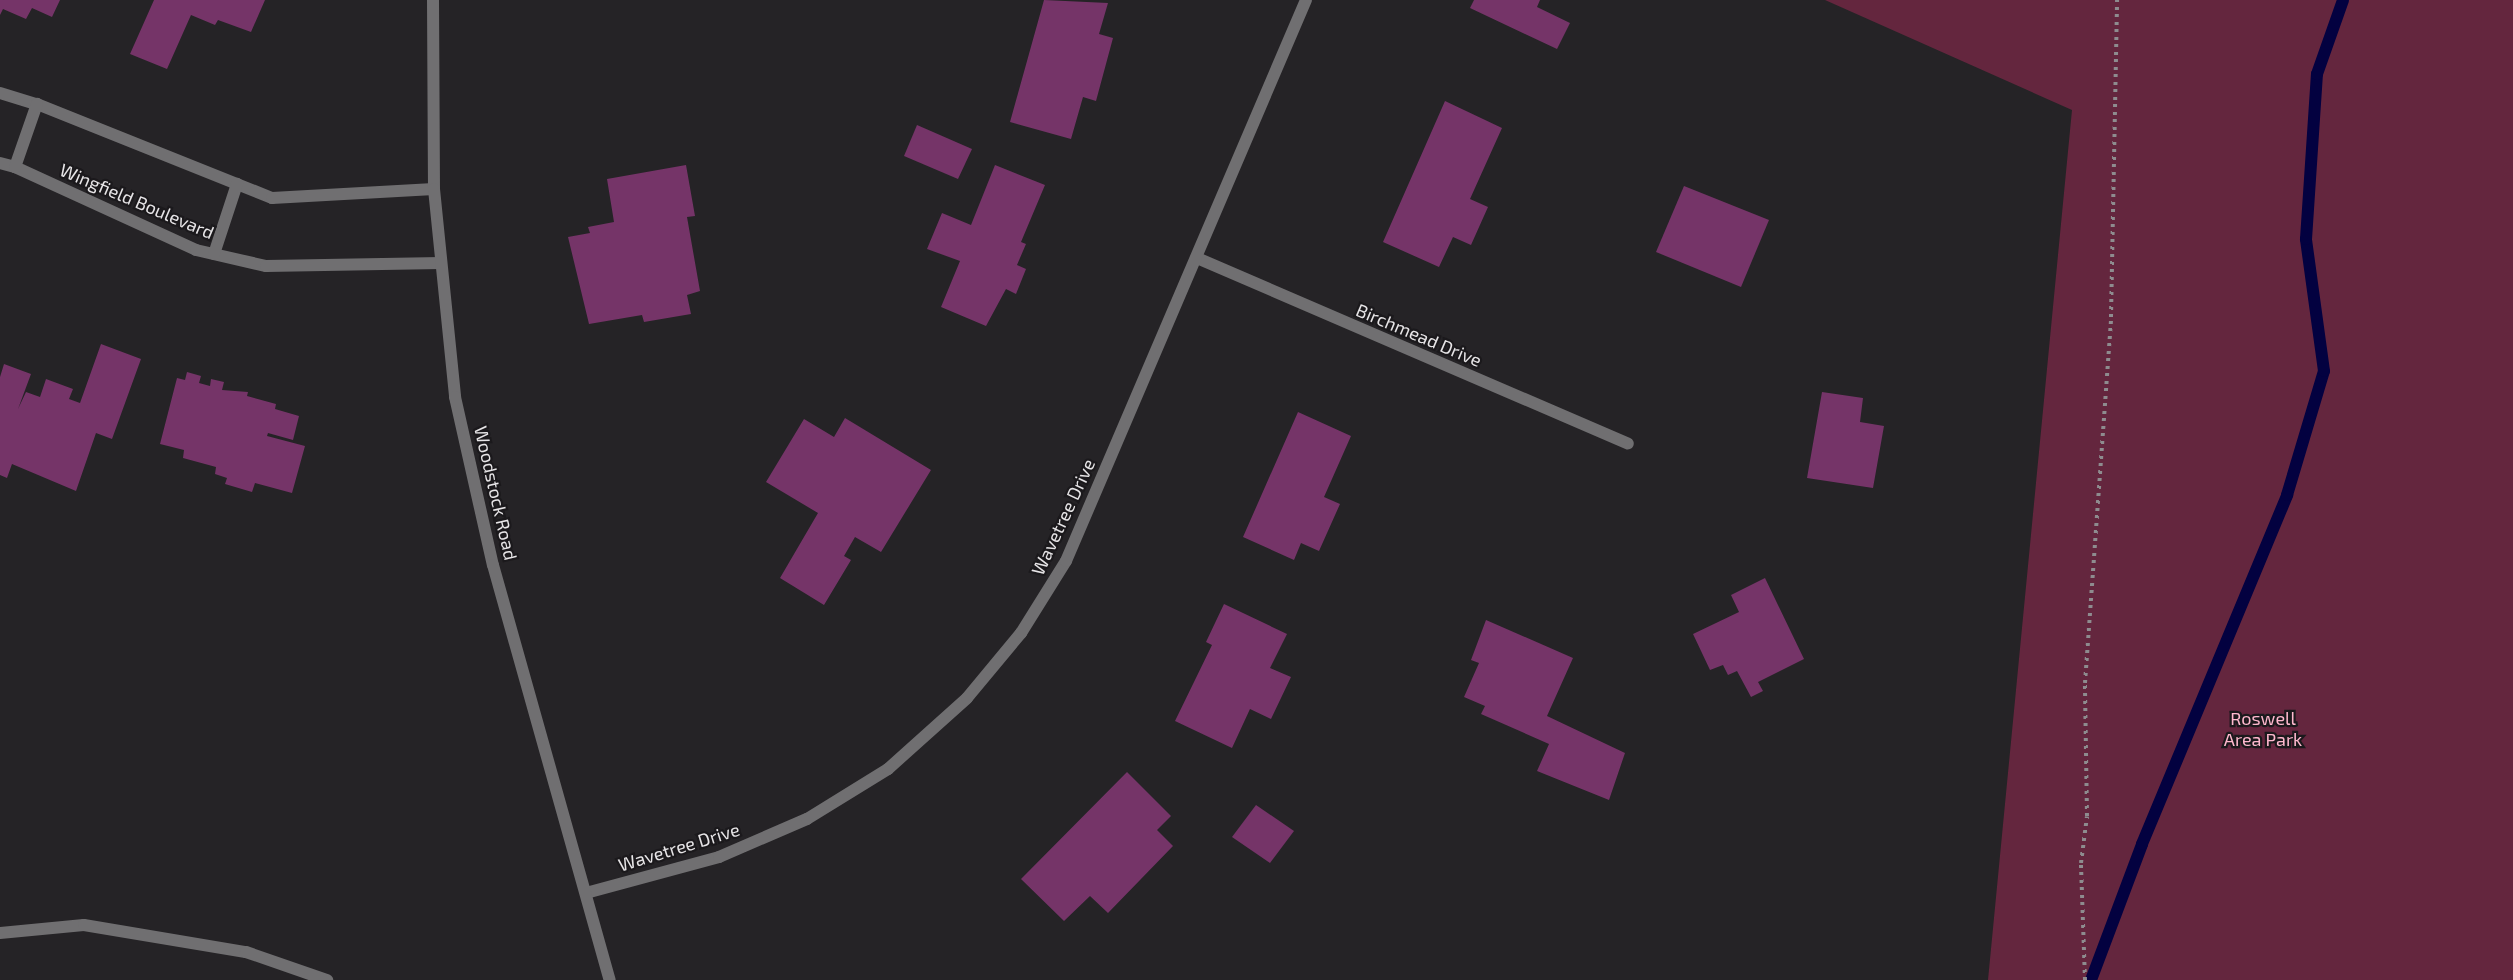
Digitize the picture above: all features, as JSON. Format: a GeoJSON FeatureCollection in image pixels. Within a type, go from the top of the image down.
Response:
{"type":"FeatureCollection","features":[{"type":"Feature","properties":{"kind":"street","name":"Woodstock Road"},"geometry":{"type":"LineString","coordinates":[[433,0],[434,189],[455,396],[491,554],[610,980]]}},
{"type":"Feature","properties":{"kind":"street","name":"Wavetree Drive"},"geometry":{"type":"LineString","coordinates":[[586,893],[719,857],[807,819],[888,769],[967,698],[1021,633],[1066,561],[1306,0]]}},
{"type":"Feature","properties":{"kind":"street"},"geometry":{"type":"LineString","coordinates":[[0,93],[37,104],[272,198],[434,189]]}},
{"type":"Feature","properties":{"kind":"street"},"geometry":{"type":"LineString","coordinates":[[15,167],[37,104]]}},
{"type":"Feature","properties":{"kind":"street","name":"Wingfield Boulevard"},"geometry":{"type":"LineString","coordinates":[[0,163],[15,167],[196,250],[266,266],[441,263]]}},
{"type":"Feature","properties":{"kind":"street"},"geometry":{"type":"LineString","coordinates":[[214,254],[237,184]]}},
{"type":"Feature","properties":{"kind":"street","name":"Birchmead Drive"},"geometry":{"type":"LineString","coordinates":[[1197,258],[1628,444]]}},
{"type":"Feature","properties":{"kind":"street"},"geometry":{"type":"LineString","coordinates":[[0,933],[84,925],[246,952],[327,980]]}},
{"type":"Feature","properties":{"kind":"path"},"geometry":{"type":"LineString","coordinates":[[2085,980],[2081,863],[2087,816],[2085,683],[2111,317],[2116,0]]}},
{"type":"Feature","properties":{"kind":"green space","name":"Roswell Area Park"},"geometry":{"type":"Polygon","coordinates":[[[1825,0],[2513,0],[2513,980],[1988,980],[2072,110],[1825,0]]]}},
{"type":"Feature","properties":{"kind":"building"},"geometry":{"type":"Polygon","coordinates":[[[0,0],[60,0],[52,17],[32,8],[26,19],[3,9],[0,15],[0,0]]]}},
{"type":"Feature","properties":{"kind":"building"},"geometry":{"type":"Polygon","coordinates":[[[154,0],[265,0],[251,32],[218,20],[215,25],[191,15],[167,69],[130,54],[154,0]]]}},
{"type":"Feature","properties":{"kind":"building"},"geometry":{"type":"Polygon","coordinates":[[[1044,0],[1108,3],[1099,34],[1113,38],[1096,101],[1083,97],[1071,139],[1010,122],[1044,0]]]}},
{"type":"Feature","properties":{"kind":"building"},"geometry":{"type":"Polygon","coordinates":[[[1474,0],[1540,0],[1537,7],[1570,23],[1557,49],[1470,8],[1474,0]]]}},
{"type":"Feature","properties":{"kind":"building"},"geometry":{"type":"Polygon","coordinates":[[[1445,101],[1502,128],[1470,199],[1488,207],[1471,245],[1453,237],[1439,267],[1383,242],[1445,101]]]}},
{"type":"Feature","properties":{"kind":"building"},"geometry":{"type":"Polygon","coordinates":[[[917,125],[972,149],[958,179],[904,156],[917,125]]]}},
{"type":"Feature","properties":{"kind":"building"},"geometry":{"type":"Polygon","coordinates":[[[686,165],[695,216],[687,217],[700,291],[687,295],[691,314],[644,322],[642,315],[589,324],[568,237],[590,233],[588,227],[614,222],[607,179],[686,165]]]}},
{"type":"Feature","properties":{"kind":"building"},"geometry":{"type":"Polygon","coordinates":[[[995,165],[1045,185],[1021,242],[1026,244],[1017,265],[1026,269],[1016,294],[1006,289],[986,326],[941,307],[960,261],[927,249],[942,213],[971,225],[995,165]]]}},
{"type":"Feature","properties":{"kind":"building"},"geometry":{"type":"Polygon","coordinates":[[[1684,186],[1769,220],[1741,287],[1656,252],[1684,186]]]}},
{"type":"Feature","properties":{"kind":"building"},"geometry":{"type":"Polygon","coordinates":[[[101,344],[141,359],[112,439],[96,433],[76,491],[12,464],[7,478],[0,475],[0,377],[4,364],[31,374],[18,409],[26,392],[40,397],[46,379],[73,389],[69,399],[80,403],[101,344]]]}},
{"type":"Feature","properties":{"kind":"building"},"geometry":{"type":"Polygon","coordinates":[[[187,372],[201,376],[199,383],[210,386],[211,379],[224,382],[222,390],[248,392],[247,396],[276,404],[275,409],[299,416],[293,440],[268,433],[267,436],[305,446],[292,493],[255,483],[252,492],[225,484],[227,478],[215,474],[216,467],[183,458],[184,450],[160,444],[177,378],[185,380],[187,372]]]}},
{"type":"Feature","properties":{"kind":"building"},"geometry":{"type":"Polygon","coordinates":[[[1822,392],[1863,398],[1860,422],[1884,426],[1873,488],[1807,478],[1822,392]]]}},
{"type":"Feature","properties":{"kind":"building"},"geometry":{"type":"Polygon","coordinates":[[[1298,412],[1351,436],[1324,497],[1340,504],[1319,551],[1301,543],[1294,560],[1243,537],[1298,412]]]}},
{"type":"Feature","properties":{"kind":"building"},"geometry":{"type":"Polygon","coordinates":[[[845,418],[931,470],[881,552],[855,537],[844,556],[851,560],[824,605],[780,578],[818,513],[766,482],[804,419],[834,437],[845,418]]]}},
{"type":"Feature","properties":{"kind":"building"},"geometry":{"type":"Polygon","coordinates":[[[1765,578],[1804,659],[1758,682],[1763,691],[1751,697],[1737,671],[1728,675],[1723,665],[1710,670],[1693,634],[1739,612],[1731,595],[1765,578]]]}},
{"type":"Feature","properties":{"kind":"building"},"geometry":{"type":"Polygon","coordinates":[[[1224,604],[1287,634],[1270,668],[1291,677],[1271,719],[1250,709],[1232,748],[1175,721],[1212,645],[1206,642],[1224,604]]]}},
{"type":"Feature","properties":{"kind":"building"},"geometry":{"type":"Polygon","coordinates":[[[1486,620],[1573,658],[1547,716],[1625,753],[1609,800],[1537,771],[1549,744],[1481,714],[1485,706],[1464,697],[1479,663],[1471,660],[1486,620]]]}},
{"type":"Feature","properties":{"kind":"building"},"geometry":{"type":"Polygon","coordinates":[[[1127,772],[1171,816],[1157,830],[1173,846],[1108,913],[1090,896],[1064,921],[1021,879],[1127,772]]]}},
{"type":"Feature","properties":{"kind":"building"},"geometry":{"type":"Polygon","coordinates":[[[1256,805],[1294,831],[1270,863],[1232,837],[1256,805]]]}},
{"type":"Feature","properties":{"kind":"waterway"},"geometry":{"type":"LineString","coordinates":[[2091,980],[2142,844],[2287,495],[2324,371],[2306,239],[2317,74],[2343,0]]}}]}
